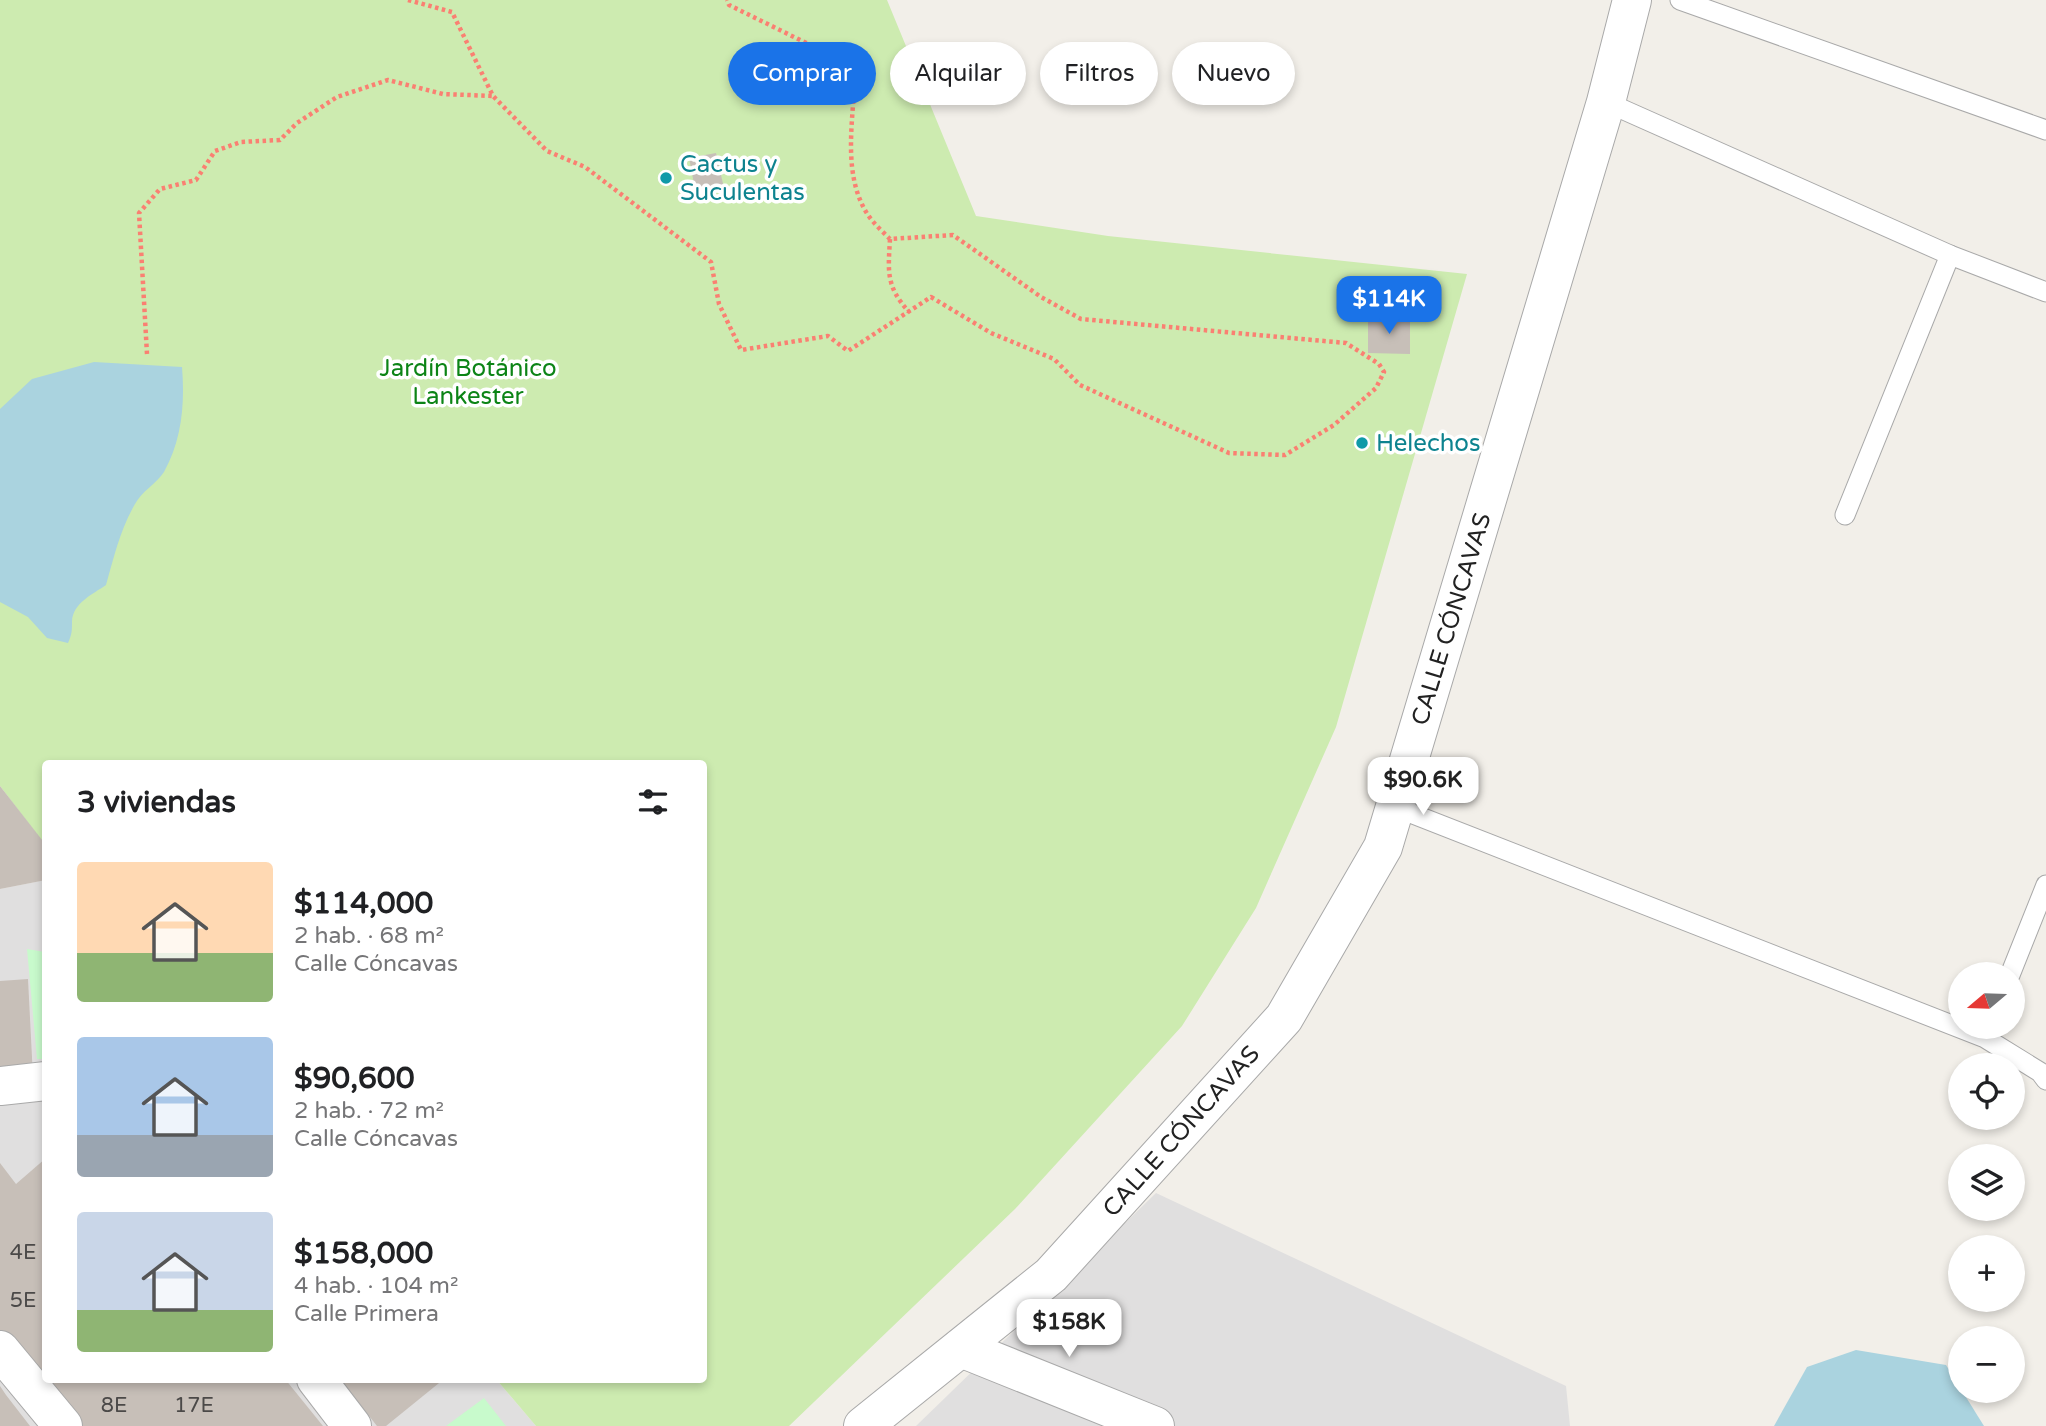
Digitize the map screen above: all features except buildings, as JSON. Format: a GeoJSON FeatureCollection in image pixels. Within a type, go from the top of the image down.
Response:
{"type":"FeatureCollection","features":[{"type":"Feature","properties":{"kind":"street","name":"CALLE CÓNCAVAS"},"geometry":{"type":"LineString","coordinates":[[863,1426],[1051,1275],[1284,1018],[1383,847],[1606,102],[1632,0]]}},
{"type":"Feature","properties":{"kind":"street"},"geometry":{"type":"LineString","coordinates":[[0,1086],[42,1081]]}},
{"type":"Feature","properties":{"kind":"street"},"geometry":{"type":"LineString","coordinates":[[961,1348],[1154,1426]]}},
{"type":"Feature","properties":{"kind":"street"},"geometry":{"type":"LineString","coordinates":[[0,1350],[63,1426]]}},
{"type":"Feature","properties":{"kind":"street"},"geometry":{"type":"LineString","coordinates":[[319,1383],[352,1426]]}},
{"type":"Feature","properties":{"kind":"lane"},"geometry":{"type":"LineString","coordinates":[[1680,0],[2046,130]]}},
{"type":"Feature","properties":{"kind":"lane"},"geometry":{"type":"LineString","coordinates":[[1606,102],[1950,255],[2046,292]]}},
{"type":"Feature","properties":{"kind":"lane"},"geometry":{"type":"LineString","coordinates":[[1844,515],[1950,255]]}},
{"type":"Feature","properties":{"kind":"lane"},"geometry":{"type":"LineString","coordinates":[[1395,807],[1948,1018]]}},
{"type":"Feature","properties":{"kind":"lane"},"geometry":{"type":"LineString","coordinates":[[2015,962],[2046,885]]}},
{"type":"Feature","properties":{"kind":"lane"},"geometry":{"type":"LineString","coordinates":[[1997,1040],[2040,1072],[2046,1080]]}},
{"type":"Feature","properties":{"kind":"path"},"geometry":{"type":"LineString","coordinates":[[408,0],[452,12],[493,96],[547,151],[585,167],[711,262],[719,304],[741,350],[828,336],[848,351],[931,297],[991,333],[1054,359],[1080,385],[1229,453],[1285,454],[1334,425],[1376,388],[1384,372],[1379,364],[1346,343],[1081,319],[1041,297],[953,235],[890,239]]}},
{"type":"Feature","properties":{"kind":"path"},"geometry":{"type":"LineString","coordinates":[[727,0],[729,5],[855,67],[855,95],[849,126],[854,174],[867,215],[890,239],[888,273],[893,294],[909,312]]}},
{"type":"Feature","properties":{"kind":"path"},"geometry":{"type":"LineString","coordinates":[[147,354],[139,213],[160,188],[196,180],[215,151],[241,142],[280,140],[297,123],[337,97],[388,80],[443,94],[493,96]]}},
{"type":"Feature","properties":{"kind":"shaded area"},"geometry":{"type":"Polygon","coordinates":[[[42,881],[42,1383],[499,1383],[536,1426],[0,1426],[0,889],[42,881]]]}},
{"type":"Feature","properties":{"kind":"shaded area"},"geometry":{"type":"Polygon","coordinates":[[[1156,1193],[1566,1386],[1570,1426],[916,1426],[1156,1193]]]}},
{"type":"Feature","properties":{"kind":"green space","name":"Jardín Botánico Lankester"},"geometry":{"type":"Polygon","coordinates":[[[0,0],[887,0],[904,42],[890,42],[890,105],[930,105],[976,216],[1108,236],[1467,274],[1336,727],[1256,908],[1182,1026],[1015,1209],[789,1426],[536,1426],[499,1383],[707,1383],[707,760],[42,760],[42,841],[0,786],[0,0]]]}},
{"type":"Feature","properties":{"kind":"green space"},"geometry":{"type":"Polygon","coordinates":[[[27,949],[42,952],[42,1059],[37,1059],[27,949]]]}},
{"type":"Feature","properties":{"kind":"green space"},"geometry":{"type":"Polygon","coordinates":[[[484,1398],[506,1426],[446,1426],[484,1398]]]}},
{"type":"Feature","properties":{"kind":"water"},"geometry":{"type":"Polygon","coordinates":[[[94,362],[182,367],[182,408],[170,460],[164,472],[138,499],[130,514],[106,585],[76,609],[68,643],[47,638],[28,617],[0,602],[0,409],[32,379],[94,362]]]}},
{"type":"Feature","properties":{"kind":"water"},"geometry":{"type":"Polygon","coordinates":[[[1856,1350],[1946,1365],[1948,1403],[1970,1403],[1984,1426],[1774,1426],[1807,1367],[1856,1350]]]}},
{"type":"Feature","properties":{"kind":"place","name":"Cactus y Suculentas"},"geometry":{"type":"Point","coordinates":[666,178]}},
{"type":"Feature","properties":{"kind":"place","name":"Helechos"},"geometry":{"type":"Point","coordinates":[1362,443]}}]}
